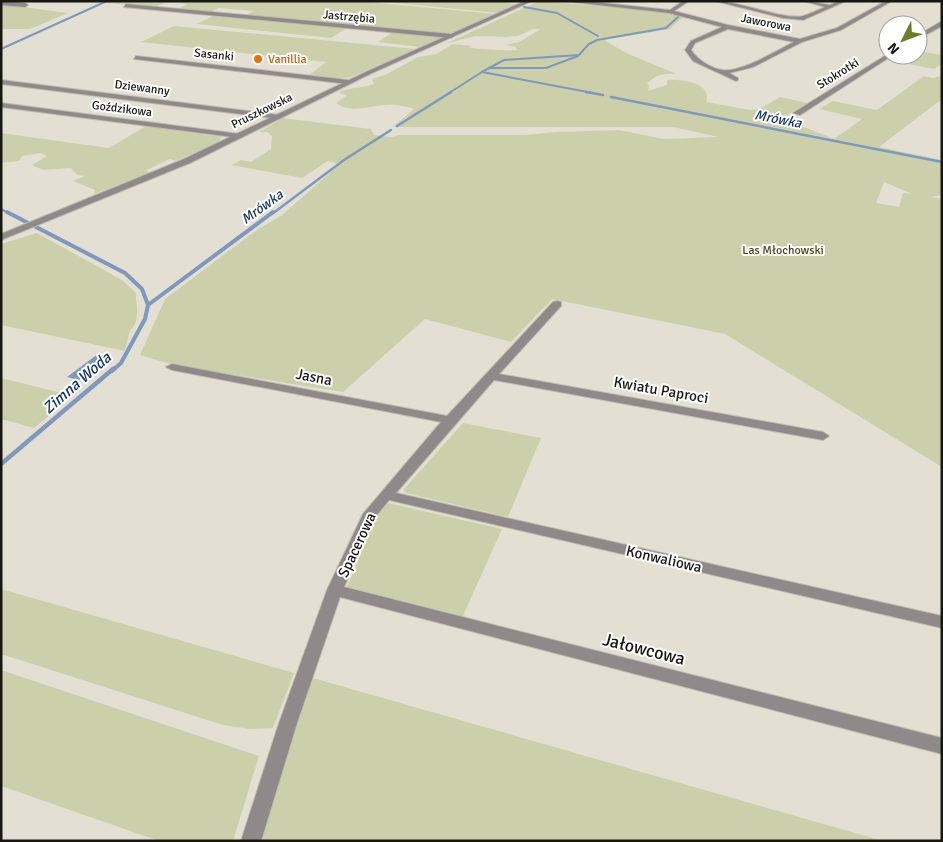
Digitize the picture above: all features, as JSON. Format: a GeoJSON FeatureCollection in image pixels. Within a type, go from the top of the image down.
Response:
{"type":"FeatureCollection","features":[{"type":"Feature","properties":{"kind":"street","name":"Pruszkowska"},"geometry":{"type":"LineString","coordinates":[[1,237],[161,172],[240,136],[348,82],[530,1]]}},
{"type":"Feature","properties":{"kind":"street","name":"Jaworowa"},"geometry":{"type":"LineString","coordinates":[[565,1],[669,12],[727,27],[800,41]]}},
{"type":"Feature","properties":{"kind":"street"},"geometry":{"type":"LineString","coordinates":[[672,10],[687,1]]}},
{"type":"Feature","properties":{"kind":"street"},"geometry":{"type":"LineString","coordinates":[[717,1],[794,17],[808,16],[844,1]]}},
{"type":"Feature","properties":{"kind":"street"},"geometry":{"type":"LineString","coordinates":[[806,1],[832,7]]}},
{"type":"Feature","properties":{"kind":"street","name":"Jaworowa"},"geometry":{"type":"LineString","coordinates":[[721,73],[751,66],[800,41],[839,29],[890,1]]}},
{"type":"Feature","properties":{"kind":"street"},"geometry":{"type":"LineString","coordinates":[[1,3],[25,5]]}},
{"type":"Feature","properties":{"kind":"street","name":"Jastrzębia"},"geometry":{"type":"LineString","coordinates":[[126,6],[451,36]]}},
{"type":"Feature","properties":{"kind":"street"},"geometry":{"type":"LineString","coordinates":[[928,32],[942,23]]}},
{"type":"Feature","properties":{"kind":"street","name":"Jaworowa"},"geometry":{"type":"LineString","coordinates":[[727,27],[697,40],[688,48],[689,54],[695,60],[736,79]]}},
{"type":"Feature","properties":{"kind":"street","name":"Sasanki"},"geometry":{"type":"LineString","coordinates":[[136,58],[348,82]]}},
{"type":"Feature","properties":{"kind":"street","name":"Stokrotki"},"geometry":{"type":"LineString","coordinates":[[797,112],[878,62]]}},
{"type":"Feature","properties":{"kind":"street","name":"Dziewanny"},"geometry":{"type":"LineString","coordinates":[[1,82],[279,117]]}},
{"type":"Feature","properties":{"kind":"street","name":"Goździkowa"},"geometry":{"type":"LineString","coordinates":[[1,105],[240,136]]}},
{"type":"Feature","properties":{"kind":"street","name":"Spacerowa"},"geometry":{"type":"LineString","coordinates":[[251,841],[288,723],[335,590],[370,514],[450,420],[557,304]]}},
{"type":"Feature","properties":{"kind":"street","name":"Jasna"},"geometry":{"type":"LineString","coordinates":[[172,367],[450,420]]}},
{"type":"Feature","properties":{"kind":"street","name":"Kwiatu Paproci"},"geometry":{"type":"LineString","coordinates":[[492,376],[823,436]]}},
{"type":"Feature","properties":{"kind":"street","name":"Konwaliowa"},"geometry":{"type":"LineString","coordinates":[[386,495],[942,622]]}},
{"type":"Feature","properties":{"kind":"street","name":"Jałowcowa"},"geometry":{"type":"LineString","coordinates":[[335,590],[942,746]]}},
{"type":"Feature","properties":{"kind":"green space"},"geometry":{"type":"Polygon","coordinates":[[[110,1],[358,1],[496,14],[446,35],[246,15],[254,11],[219,8],[210,12],[176,10],[187,4],[167,2],[155,7],[107,3],[110,1]]]}},
{"type":"Feature","properties":{"kind":"green space"},"geometry":{"type":"Polygon","coordinates":[[[374,1],[500,1],[517,5],[499,13],[374,1]]]}},
{"type":"Feature","properties":{"kind":"green space","name":"Las Młochowski"},"geometry":{"type":"Polygon","coordinates":[[[539,1],[659,11],[683,17],[670,29],[604,40],[626,53],[677,74],[657,76],[647,83],[649,86],[648,91],[667,85],[667,80],[680,80],[694,83],[705,90],[707,95],[706,102],[750,110],[760,109],[780,97],[808,103],[782,118],[834,139],[862,119],[819,109],[833,101],[877,110],[924,76],[933,78],[942,75],[942,99],[879,147],[942,160],[942,195],[931,197],[942,199],[942,467],[725,334],[552,299],[511,342],[425,319],[343,392],[174,365],[140,355],[165,299],[254,232],[282,215],[340,164],[328,161],[302,178],[231,165],[241,160],[251,162],[271,149],[272,136],[267,132],[259,132],[283,118],[371,129],[374,135],[391,137],[400,135],[525,135],[619,130],[664,139],[718,137],[673,127],[393,127],[414,109],[389,105],[354,109],[336,103],[347,95],[339,93],[351,88],[374,84],[372,79],[387,74],[418,57],[436,54],[453,44],[476,48],[517,50],[516,47],[506,45],[519,42],[541,29],[533,29],[518,36],[475,36],[445,44],[539,1]],[[884,182],[876,203],[899,207],[903,193],[912,194],[884,182]]]}},
{"type":"Feature","properties":{"kind":"green space"},"geometry":{"type":"Polygon","coordinates":[[[1,4],[68,13],[30,29],[1,29],[1,4]]]}},
{"type":"Feature","properties":{"kind":"green space"},"geometry":{"type":"Polygon","coordinates":[[[215,15],[347,28],[331,38],[196,24],[215,15]]]}},
{"type":"Feature","properties":{"kind":"green space"},"geometry":{"type":"Polygon","coordinates":[[[174,26],[416,49],[351,77],[333,79],[308,76],[326,62],[141,42],[174,26]]]}},
{"type":"Feature","properties":{"kind":"green space"},"geometry":{"type":"Polygon","coordinates":[[[393,32],[443,37],[420,47],[378,42],[393,32]]]}},
{"type":"Feature","properties":{"kind":"green space"},"geometry":{"type":"Polygon","coordinates":[[[928,53],[942,55],[942,64],[934,69],[914,65],[928,65],[928,53]]]}},
{"type":"Feature","properties":{"kind":"green space"},"geometry":{"type":"Polygon","coordinates":[[[146,126],[222,137],[216,144],[175,161],[170,159],[147,170],[149,173],[94,194],[95,190],[73,181],[85,176],[77,175],[71,168],[43,170],[32,165],[47,156],[41,153],[22,156],[19,161],[1,163],[1,133],[109,148],[146,126]]]}},
{"type":"Feature","properties":{"kind":"green space"},"geometry":{"type":"Polygon","coordinates":[[[37,233],[122,280],[136,293],[137,318],[136,323],[130,330],[125,351],[1,325],[1,244],[37,233]]]}},
{"type":"Feature","properties":{"kind":"green space"},"geometry":{"type":"Polygon","coordinates":[[[1,378],[73,396],[34,428],[1,419],[1,378]]]}},
{"type":"Feature","properties":{"kind":"green space"},"geometry":{"type":"Polygon","coordinates":[[[463,423],[541,438],[508,517],[406,493],[403,490],[463,423]]]}},
{"type":"Feature","properties":{"kind":"green space"},"geometry":{"type":"Polygon","coordinates":[[[388,503],[502,529],[462,618],[347,587],[378,513],[388,503]]]}},
{"type":"Feature","properties":{"kind":"green space"},"geometry":{"type":"Polygon","coordinates":[[[1,589],[294,673],[273,728],[250,729],[223,725],[1,654],[1,589]]]}},
{"type":"Feature","properties":{"kind":"green space"},"geometry":{"type":"Polygon","coordinates":[[[1,670],[259,756],[233,841],[159,841],[1,786],[1,670]]]}},
{"type":"Feature","properties":{"kind":"green space"},"geometry":{"type":"Polygon","coordinates":[[[313,678],[883,841],[259,841],[313,678]]]}},
{"type":"Feature","properties":{"kind":"water"},"geometry":{"type":"Polygon","coordinates":[[[98,354],[110,357],[79,380],[67,377],[98,354]]]}},
{"type":"Feature","properties":{"kind":"waterway","name":"Zimna Woda"},"geometry":{"type":"LineString","coordinates":[[1,49],[107,1]]}},
{"type":"Feature","properties":{"kind":"waterway"},"geometry":{"type":"LineString","coordinates":[[524,7],[557,13],[598,36]]}},
{"type":"Feature","properties":{"kind":"waterway"},"geometry":{"type":"LineString","coordinates":[[589,44],[597,40],[666,28],[679,16]]}},
{"type":"Feature","properties":{"kind":"waterway"},"geometry":{"type":"LineString","coordinates":[[489,68],[504,60],[579,55],[588,45]]}},
{"type":"Feature","properties":{"kind":"waterway"},"geometry":{"type":"LineString","coordinates":[[489,68],[546,68],[578,56]]}},
{"type":"Feature","properties":{"kind":"waterway","name":"Mrówka"},"geometry":{"type":"LineString","coordinates":[[482,72],[489,68]]}},
{"type":"Feature","properties":{"kind":"waterway","name":"Mrówka"},"geometry":{"type":"LineString","coordinates":[[449,93],[482,72]]}},
{"type":"Feature","properties":{"kind":"waterway","name":"Mrówka"},"geometry":{"type":"LineString","coordinates":[[482,72],[593,93]]}},
{"type":"Feature","properties":{"kind":"waterway","name":"Mrówka"},"geometry":{"type":"LineString","coordinates":[[397,126],[451,92]]}},
{"type":"Feature","properties":{"kind":"waterway","name":"Mrówka"},"geometry":{"type":"LineString","coordinates":[[586,92],[603,95]]}},
{"type":"Feature","properties":{"kind":"waterway","name":"Mrówka"},"geometry":{"type":"LineString","coordinates":[[611,97],[942,162]]}},
{"type":"Feature","properties":{"kind":"waterway","name":"Mrówka"},"geometry":{"type":"LineString","coordinates":[[272,214],[344,160],[391,130]]}},
{"type":"Feature","properties":{"kind":"waterway","name":"Zimna Woda"},"geometry":{"type":"LineString","coordinates":[[1,209],[10,214]]}},
{"type":"Feature","properties":{"kind":"waterway","name":"Zimna Woda"},"geometry":{"type":"LineString","coordinates":[[7,212],[125,273],[142,289],[148,305]]}},
{"type":"Feature","properties":{"kind":"waterway","name":"Mrówka"},"geometry":{"type":"LineString","coordinates":[[148,305],[273,212]]}},
{"type":"Feature","properties":{"kind":"waterway","name":"Zimna Woda"},"geometry":{"type":"LineString","coordinates":[[112,371],[121,363],[145,319],[148,305]]}},
{"type":"Feature","properties":{"kind":"waterway","name":"Zimna Woda"},"geometry":{"type":"LineString","coordinates":[[1,464],[113,369]]}},
{"type":"Feature","properties":{"kind":"place","name":"Vanillia"},"geometry":{"type":"Point","coordinates":[258,59]}}]}
